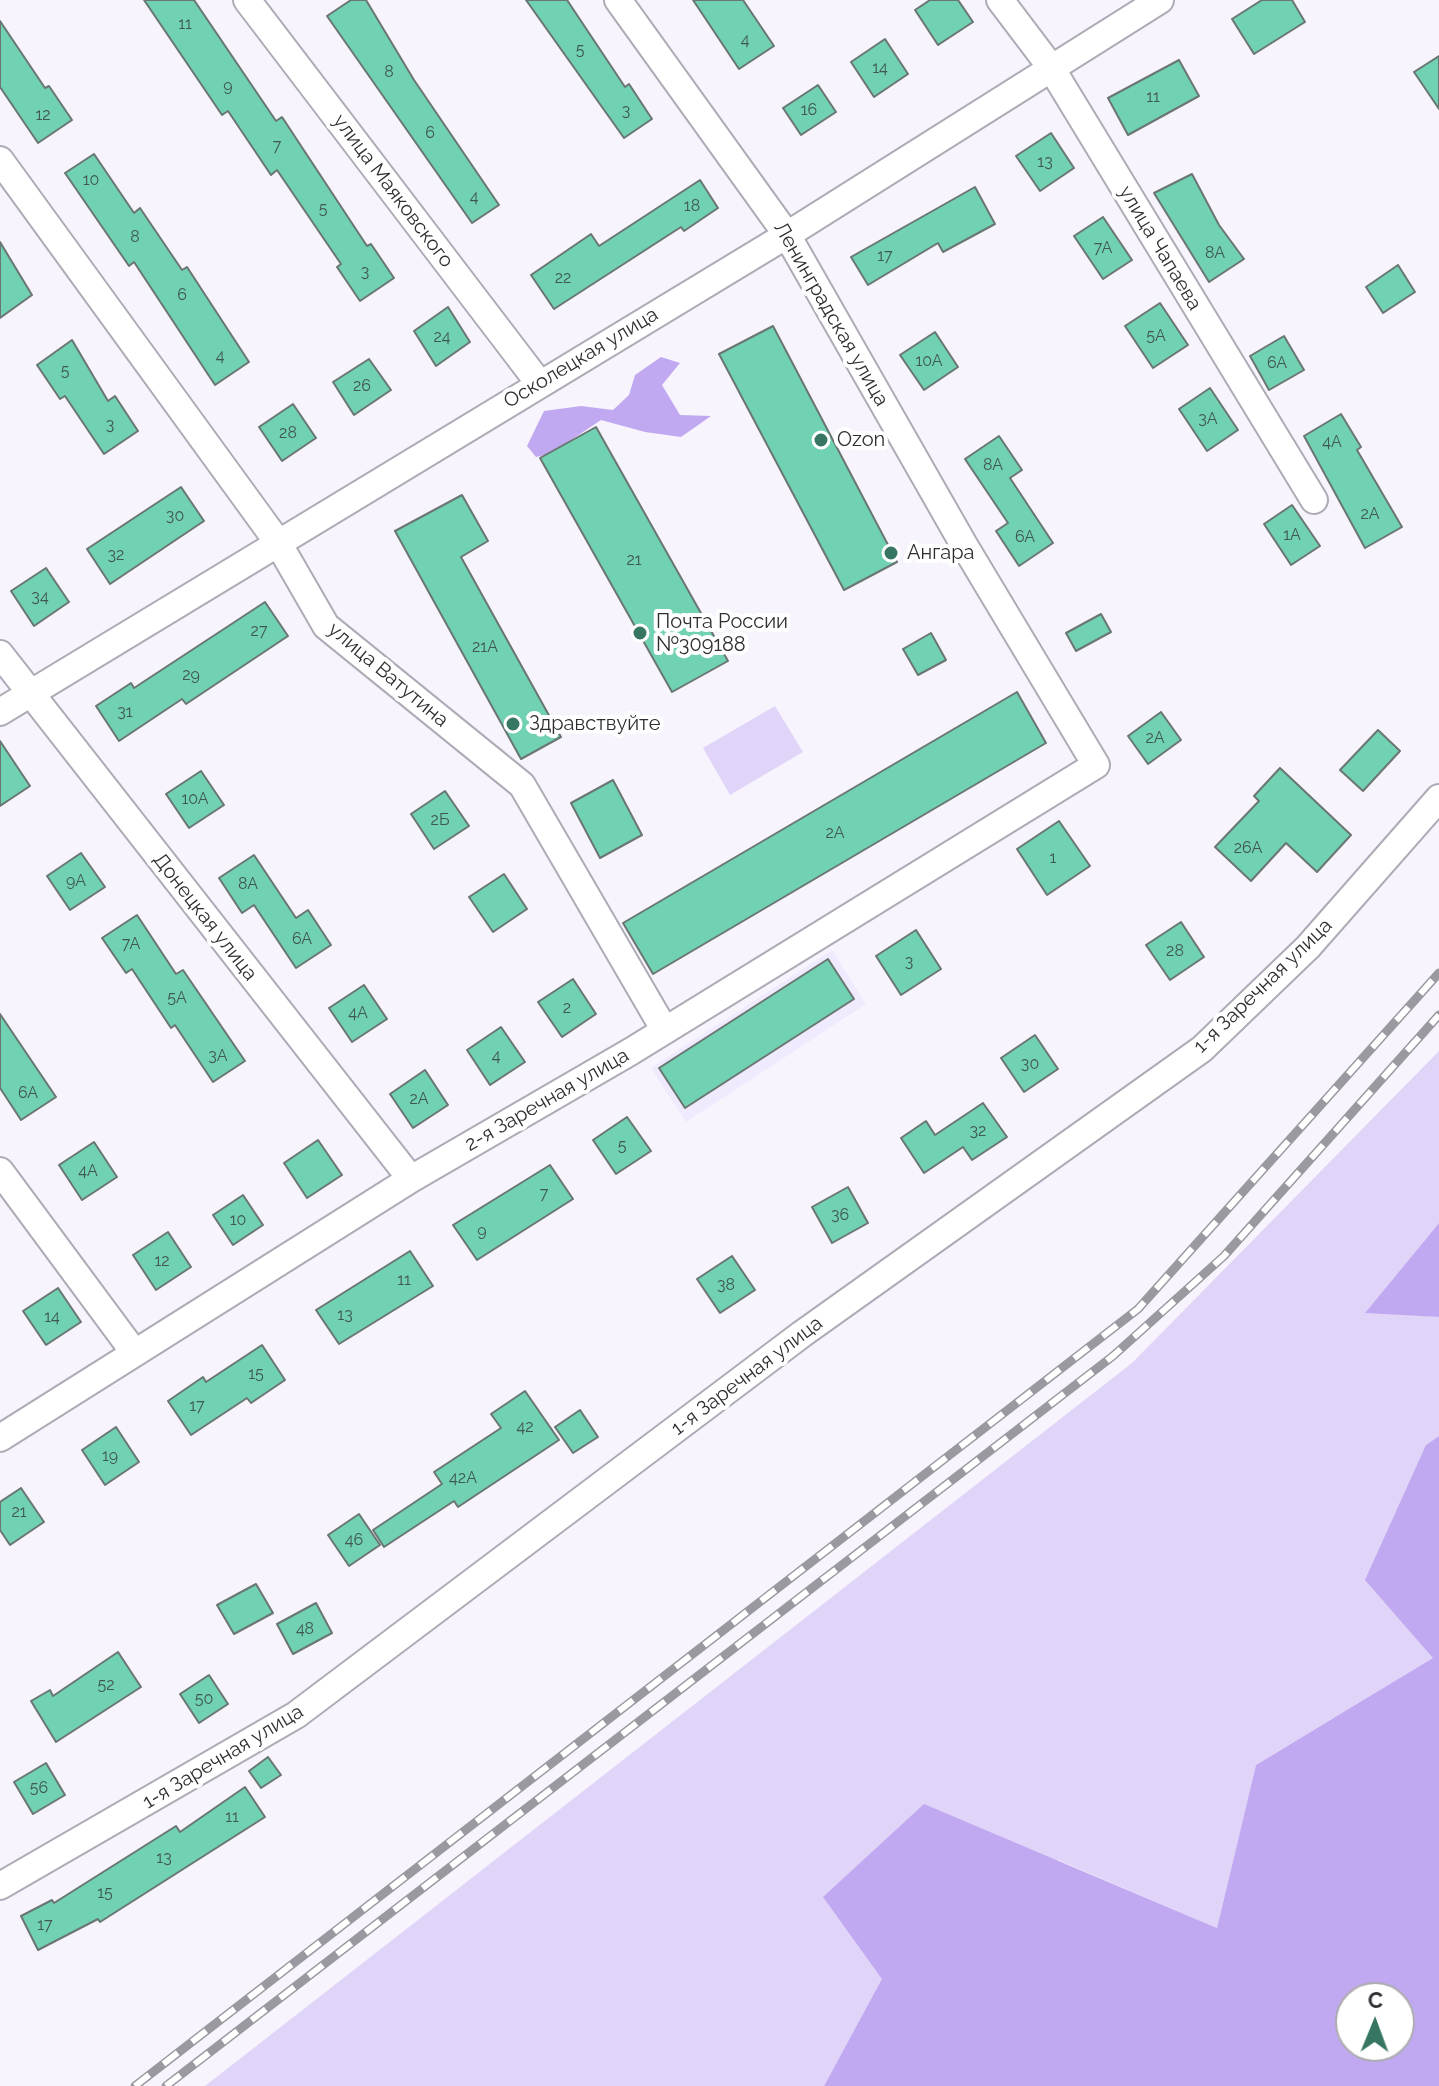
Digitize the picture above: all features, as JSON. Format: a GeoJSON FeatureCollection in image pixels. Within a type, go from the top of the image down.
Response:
{"type":"FeatureCollection","features":[{"type":"Feature","properties":{"kind":"street","name":"улица Маяковского"},"geometry":{"type":"LineString","coordinates":[[247,0],[539,383]]}},
{"type":"Feature","properties":{"kind":"street","name":"Ленинградская улица"},"geometry":{"type":"LineString","coordinates":[[618,0],[787,235],[964,545],[1096,765]]}},
{"type":"Feature","properties":{"kind":"street","name":"улица Чапаева"},"geometry":{"type":"LineString","coordinates":[[1000,0],[1050,66],[1314,500]]}},
{"type":"Feature","properties":{"kind":"street","name":"Осколецкая улица"},"geometry":{"type":"LineString","coordinates":[[0,712],[277,541],[787,235],[1050,66],[1160,0]]}},
{"type":"Feature","properties":{"kind":"street","name":"улица Ватутина"},"geometry":{"type":"LineString","coordinates":[[0,160],[277,541],[326,626],[522,785],[664,1029]]}},
{"type":"Feature","properties":{"kind":"street","name":"Донецкая улица"},"geometry":{"type":"LineString","coordinates":[[0,654],[411,1179]]}},
{"type":"Feature","properties":{"kind":"street","name":"2-я Заречная улица"},"geometry":{"type":"LineString","coordinates":[[0,1438],[411,1179],[664,1029],[1096,765]]}},
{"type":"Feature","properties":{"kind":"street","name":"1-я Заречная улица"},"geometry":{"type":"LineString","coordinates":[[0,1886],[296,1715],[802,1334],[1202,1049],[1308,947],[1439,798]]}},
{"type":"Feature","properties":{"kind":"street"},"geometry":{"type":"LineString","coordinates":[[0,1171],[134,1352]]}},
{"type":"Feature","properties":{"kind":"shaded area"},"geometry":{"type":"Polygon","coordinates":[[[661,357],[680,363],[662,385],[680,415],[711,416],[681,437],[645,432],[601,420],[550,454],[536,457],[527,446],[544,411],[581,406],[613,410],[629,395],[635,375],[661,357]]]}},
{"type":"Feature","properties":{"kind":"shaded area"},"geometry":{"type":"Polygon","coordinates":[[[775,706],[803,752],[730,795],[703,748],[775,706]]]}},
{"type":"Feature","properties":{"kind":"shaded area"},"geometry":{"type":"Polygon","coordinates":[[[832,950],[866,1004],[686,1122],[651,1068],[832,950]]]}},
{"type":"Feature","properties":{"kind":"shaded area"},"geometry":{"type":"Polygon","coordinates":[[[1439,1051],[1439,1223],[1366,1312],[1439,1317],[1439,1436],[1426,1445],[1434,1658],[1256,1765],[1217,1928],[1058,1860],[883,1979],[824,2086],[205,2086],[1132,1363],[1439,1051]]]}},
{"type":"Feature","properties":{"kind":"shaded area"},"geometry":{"type":"Polygon","coordinates":[[[1439,1223],[1439,1317],[1365,1313],[1439,1223]]]}},
{"type":"Feature","properties":{"kind":"shaded area"},"geometry":{"type":"Polygon","coordinates":[[[1439,1436],[1439,2086],[824,2086],[882,1979],[823,1897],[924,1804],[1217,1928],[1256,1765],[1433,1658],[1365,1580],[1426,1445],[1439,1436]]]}},
{"type":"Feature","properties":{"kind":"building"},"geometry":{"type":"Polygon","coordinates":[[[144,0],[194,0],[276,121],[282,117],[367,246],[371,244],[394,278],[360,301],[337,267],[341,264],[277,170],[271,175],[228,111],[222,115],[144,0]]]}},
{"type":"Feature","properties":{"kind":"building"},"geometry":{"type":"Polygon","coordinates":[[[351,0],[366,0],[414,80],[499,205],[472,223],[327,16],[351,0]]]}},
{"type":"Feature","properties":{"kind":"building"},"geometry":{"type":"Polygon","coordinates":[[[526,0],[567,0],[625,87],[629,84],[652,119],[624,138],[526,0]]]}},
{"type":"Feature","properties":{"kind":"building"},"geometry":{"type":"Polygon","coordinates":[[[693,0],[743,0],[774,46],[739,69],[693,0]]]}},
{"type":"Feature","properties":{"kind":"building"},"geometry":{"type":"Polygon","coordinates":[[[930,0],[958,0],[973,22],[938,45],[915,10],[930,0]]]}},
{"type":"Feature","properties":{"kind":"building"},"geometry":{"type":"Polygon","coordinates":[[[1262,0],[1292,0],[1305,22],[1254,54],[1232,19],[1262,0]]]}},
{"type":"Feature","properties":{"kind":"building"},"geometry":{"type":"Polygon","coordinates":[[[0,21],[45,88],[49,86],[72,120],[38,143],[0,87],[0,21]]]}},
{"type":"Feature","properties":{"kind":"building"},"geometry":{"type":"Polygon","coordinates":[[[885,39],[908,74],[874,97],[851,62],[885,39]]]}},
{"type":"Feature","properties":{"kind":"building"},"geometry":{"type":"Polygon","coordinates":[[[1439,56],[1439,109],[1414,72],[1439,56]]]}},
{"type":"Feature","properties":{"kind":"building"},"geometry":{"type":"Polygon","coordinates":[[[1179,60],[1199,96],[1128,135],[1108,98],[1179,60]]]}},
{"type":"Feature","properties":{"kind":"building"},"geometry":{"type":"Polygon","coordinates":[[[818,85],[836,112],[801,135],[783,108],[818,85]]]}},
{"type":"Feature","properties":{"kind":"building"},"geometry":{"type":"Polygon","coordinates":[[[1051,133],[1074,168],[1040,191],[1016,156],[1051,133]]]}},
{"type":"Feature","properties":{"kind":"building"},"geometry":{"type":"Polygon","coordinates":[[[94,154],[134,213],[140,208],[182,270],[187,267],[249,362],[215,385],[134,262],[129,266],[65,173],[94,154]]]}},
{"type":"Feature","properties":{"kind":"building"},"geometry":{"type":"Polygon","coordinates":[[[1192,174],[1219,225],[1244,259],[1209,282],[1154,193],[1192,174]]]}},
{"type":"Feature","properties":{"kind":"building"},"geometry":{"type":"Polygon","coordinates":[[[700,180],[718,208],[684,231],[681,227],[554,309],[531,275],[591,234],[599,246],[700,180]]]}},
{"type":"Feature","properties":{"kind":"building"},"geometry":{"type":"Polygon","coordinates":[[[975,187],[995,224],[943,252],[938,243],[868,285],[851,257],[975,187]]]}},
{"type":"Feature","properties":{"kind":"building"},"geometry":{"type":"Polygon","coordinates":[[[1103,217],[1132,260],[1103,279],[1074,236],[1103,217]]]}},
{"type":"Feature","properties":{"kind":"building"},"geometry":{"type":"Polygon","coordinates":[[[0,242],[32,295],[0,318],[0,242]]]}},
{"type":"Feature","properties":{"kind":"building"},"geometry":{"type":"Polygon","coordinates":[[[1398,265],[1415,292],[1383,313],[1366,287],[1398,265]]]}},
{"type":"Feature","properties":{"kind":"building"},"geometry":{"type":"Polygon","coordinates":[[[1160,303],[1188,345],[1153,368],[1125,326],[1160,303]]]}},
{"type":"Feature","properties":{"kind":"building"},"geometry":{"type":"Polygon","coordinates":[[[448,307],[470,342],[436,366],[414,331],[448,307]]]}},
{"type":"Feature","properties":{"kind":"building"},"geometry":{"type":"Polygon","coordinates":[[[773,326],[897,562],[844,590],[719,354],[773,326]]]}},
{"type":"Feature","properties":{"kind":"building"},"geometry":{"type":"Polygon","coordinates":[[[935,332],[958,367],[924,390],[900,355],[935,332]]]}},
{"type":"Feature","properties":{"kind":"building"},"geometry":{"type":"Polygon","coordinates":[[[1284,336],[1304,370],[1269,390],[1250,356],[1284,336]]]}},
{"type":"Feature","properties":{"kind":"building"},"geometry":{"type":"Polygon","coordinates":[[[72,340],[108,401],[115,396],[138,431],[104,454],[65,396],[60,399],[37,365],[72,340]]]}},
{"type":"Feature","properties":{"kind":"building"},"geometry":{"type":"Polygon","coordinates":[[[369,359],[391,390],[354,415],[333,382],[369,359]]]}},
{"type":"Feature","properties":{"kind":"building"},"geometry":{"type":"Polygon","coordinates":[[[1210,388],[1238,430],[1207,451],[1179,409],[1210,388]]]}},
{"type":"Feature","properties":{"kind":"building"},"geometry":{"type":"Polygon","coordinates":[[[293,404],[316,438],[282,461],[259,427],[293,404]]]}},
{"type":"Feature","properties":{"kind":"building"},"geometry":{"type":"Polygon","coordinates":[[[1341,414],[1361,447],[1357,450],[1402,527],[1365,548],[1304,436],[1341,414]]]}},
{"type":"Feature","properties":{"kind":"building"},"geometry":{"type":"Polygon","coordinates":[[[596,427],[728,661],[672,692],[540,458],[596,427]]]}},
{"type":"Feature","properties":{"kind":"building"},"geometry":{"type":"Polygon","coordinates":[[[999,436],[1022,470],[1010,478],[1053,543],[1019,566],[996,531],[1008,523],[965,459],[999,436]]]}},
{"type":"Feature","properties":{"kind":"building"},"geometry":{"type":"Polygon","coordinates":[[[181,487],[204,521],[110,584],[87,549],[181,487]]]}},
{"type":"Feature","properties":{"kind":"building"},"geometry":{"type":"Polygon","coordinates":[[[462,495],[488,541],[461,557],[561,737],[521,759],[395,531],[462,495]]]}},
{"type":"Feature","properties":{"kind":"building"},"geometry":{"type":"Polygon","coordinates":[[[1292,505],[1320,546],[1291,565],[1264,524],[1292,505]]]}},
{"type":"Feature","properties":{"kind":"building"},"geometry":{"type":"Polygon","coordinates":[[[46,568],[69,602],[34,626],[11,591],[46,568]]]}},
{"type":"Feature","properties":{"kind":"building"},"geometry":{"type":"Polygon","coordinates":[[[265,602],[288,636],[186,704],[182,699],[119,741],[96,706],[131,683],[134,688],[265,602]]]}},
{"type":"Feature","properties":{"kind":"building"},"geometry":{"type":"Polygon","coordinates":[[[1101,614],[1111,632],[1076,651],[1066,633],[1101,614]]]}},
{"type":"Feature","properties":{"kind":"building"},"geometry":{"type":"Polygon","coordinates":[[[931,633],[946,660],[918,675],[903,649],[931,633]]]}},
{"type":"Feature","properties":{"kind":"building"},"geometry":{"type":"Polygon","coordinates":[[[1017,692],[1046,743],[653,974],[623,923],[1017,692]]]}},
{"type":"Feature","properties":{"kind":"building"},"geometry":{"type":"Polygon","coordinates":[[[1161,712],[1181,740],[1148,764],[1128,736],[1161,712]]]}},
{"type":"Feature","properties":{"kind":"building"},"geometry":{"type":"Polygon","coordinates":[[[1378,730],[1400,751],[1363,791],[1340,770],[1378,730]]]}},
{"type":"Feature","properties":{"kind":"building"},"geometry":{"type":"Polygon","coordinates":[[[0,741],[30,786],[0,806],[0,741]]]}},
{"type":"Feature","properties":{"kind":"building"},"geometry":{"type":"Polygon","coordinates":[[[1280,768],[1351,835],[1317,872],[1286,843],[1251,881],[1215,847],[1259,801],[1254,796],[1280,768]]]}},
{"type":"Feature","properties":{"kind":"building"},"geometry":{"type":"Polygon","coordinates":[[[201,771],[224,805],[189,828],[166,794],[201,771]]]}},
{"type":"Feature","properties":{"kind":"building"},"geometry":{"type":"Polygon","coordinates":[[[613,780],[642,835],[600,858],[571,803],[613,780]]]}},
{"type":"Feature","properties":{"kind":"building"},"geometry":{"type":"Polygon","coordinates":[[[445,791],[469,826],[434,849],[411,814],[445,791]]]}},
{"type":"Feature","properties":{"kind":"building"},"geometry":{"type":"Polygon","coordinates":[[[1059,821],[1090,866],[1047,895],[1017,849],[1059,821]]]}},
{"type":"Feature","properties":{"kind":"building"},"geometry":{"type":"Polygon","coordinates":[[[81,853],[105,887],[70,910],[47,876],[81,853]]]}},
{"type":"Feature","properties":{"kind":"building"},"geometry":{"type":"Polygon","coordinates":[[[254,855],[296,918],[308,910],[331,945],[296,968],[254,905],[242,913],[219,878],[254,855]]]}},
{"type":"Feature","properties":{"kind":"building"},"geometry":{"type":"Polygon","coordinates":[[[504,874],[527,909],[493,932],[469,897],[504,874]]]}},
{"type":"Feature","properties":{"kind":"building"},"geometry":{"type":"Polygon","coordinates":[[[137,915],[176,974],[183,970],[245,1061],[213,1082],[175,1025],[171,1028],[132,969],[126,973],[102,938],[137,915]]]}},
{"type":"Feature","properties":{"kind":"building"},"geometry":{"type":"Polygon","coordinates":[[[1181,922],[1204,957],[1170,980],[1146,945],[1181,922]]]}},
{"type":"Feature","properties":{"kind":"building"},"geometry":{"type":"Polygon","coordinates":[[[916,930],[941,969],[901,995],[876,956],[916,930]]]}},
{"type":"Feature","properties":{"kind":"building"},"geometry":{"type":"Polygon","coordinates":[[[828,959],[854,999],[685,1108],[659,1068],[828,959]]]}},
{"type":"Feature","properties":{"kind":"building"},"geometry":{"type":"Polygon","coordinates":[[[573,979],[596,1014],[562,1037],[538,1002],[573,979]]]}},
{"type":"Feature","properties":{"kind":"building"},"geometry":{"type":"Polygon","coordinates":[[[364,985],[387,1019],[352,1042],[329,1008],[364,985]]]}},
{"type":"Feature","properties":{"kind":"building"},"geometry":{"type":"Polygon","coordinates":[[[0,1014],[56,1097],[21,1120],[0,1088],[0,1014]]]}},
{"type":"Feature","properties":{"kind":"building"},"geometry":{"type":"Polygon","coordinates":[[[501,1027],[525,1062],[490,1085],[467,1050],[501,1027]]]}},
{"type":"Feature","properties":{"kind":"building"},"geometry":{"type":"Polygon","coordinates":[[[1035,1035],[1058,1069],[1024,1092],[1001,1058],[1035,1035]]]}},
{"type":"Feature","properties":{"kind":"building"},"geometry":{"type":"Polygon","coordinates":[[[425,1070],[448,1105],[413,1128],[390,1094],[425,1070]]]}},
{"type":"Feature","properties":{"kind":"building"},"geometry":{"type":"Polygon","coordinates":[[[983,1103],[1007,1137],[972,1160],[963,1147],[924,1173],[901,1138],[926,1121],[935,1135],[983,1103]]]}},
{"type":"Feature","properties":{"kind":"building"},"geometry":{"type":"Polygon","coordinates":[[[627,1117],[651,1151],[616,1174],[593,1140],[627,1117]]]}},
{"type":"Feature","properties":{"kind":"building"},"geometry":{"type":"Polygon","coordinates":[[[318,1140],[342,1175],[307,1198],[284,1163],[318,1140]]]}},
{"type":"Feature","properties":{"kind":"building"},"geometry":{"type":"Polygon","coordinates":[[[94,1142],[117,1177],[82,1200],[59,1165],[94,1142]]]}},
{"type":"Feature","properties":{"kind":"building"},"geometry":{"type":"Polygon","coordinates":[[[550,1165],[573,1199],[477,1260],[453,1225],[550,1165]]]}},
{"type":"Feature","properties":{"kind":"building"},"geometry":{"type":"Polygon","coordinates":[[[848,1187],[868,1223],[832,1243],[812,1207],[848,1187]]]}},
{"type":"Feature","properties":{"kind":"building"},"geometry":{"type":"Polygon","coordinates":[[[243,1195],[263,1225],[233,1245],[213,1215],[243,1195]]]}},
{"type":"Feature","properties":{"kind":"building"},"geometry":{"type":"Polygon","coordinates":[[[168,1232],[191,1267],[156,1290],[133,1255],[168,1232]]]}},
{"type":"Feature","properties":{"kind":"building"},"geometry":{"type":"Polygon","coordinates":[[[410,1251],[433,1286],[339,1344],[316,1310],[410,1251]]]}},
{"type":"Feature","properties":{"kind":"building"},"geometry":{"type":"Polygon","coordinates":[[[732,1256],[755,1290],[720,1313],[697,1279],[732,1256]]]}},
{"type":"Feature","properties":{"kind":"building"},"geometry":{"type":"Polygon","coordinates":[[[58,1288],[81,1322],[46,1345],[23,1311],[58,1288]]]}},
{"type":"Feature","properties":{"kind":"building"},"geometry":{"type":"Polygon","coordinates":[[[262,1345],[285,1380],[251,1403],[247,1398],[191,1435],[168,1401],[203,1377],[206,1382],[262,1345]]]}},
{"type":"Feature","properties":{"kind":"building"},"geometry":{"type":"Polygon","coordinates":[[[525,1391],[559,1440],[458,1507],[454,1501],[384,1547],[373,1530],[442,1484],[434,1472],[501,1428],[491,1414],[525,1391]]]}},
{"type":"Feature","properties":{"kind":"building"},"geometry":{"type":"Polygon","coordinates":[[[580,1410],[598,1437],[573,1453],[555,1427],[580,1410]]]}},
{"type":"Feature","properties":{"kind":"building"},"geometry":{"type":"Polygon","coordinates":[[[116,1427],[139,1462],[105,1485],[82,1450],[116,1427]]]}},
{"type":"Feature","properties":{"kind":"building"},"geometry":{"type":"Polygon","coordinates":[[[21,1488],[44,1522],[10,1545],[0,1530],[0,1502],[21,1488]]]}},
{"type":"Feature","properties":{"kind":"building"},"geometry":{"type":"Polygon","coordinates":[[[359,1514],[380,1545],[349,1566],[328,1535],[359,1514]]]}},
{"type":"Feature","properties":{"kind":"building"},"geometry":{"type":"Polygon","coordinates":[[[256,1584],[273,1613],[234,1634],[217,1605],[256,1584]]]}},
{"type":"Feature","properties":{"kind":"building"},"geometry":{"type":"Polygon","coordinates":[[[316,1603],[332,1633],[293,1654],[277,1624],[316,1603]]]}},
{"type":"Feature","properties":{"kind":"building"},"geometry":{"type":"Polygon","coordinates":[[[118,1652],[141,1687],[56,1742],[31,1701],[50,1690],[53,1696],[118,1652]]]}},
{"type":"Feature","properties":{"kind":"building"},"geometry":{"type":"Polygon","coordinates":[[[209,1675],[228,1704],[199,1723],[180,1694],[209,1675]]]}},
{"type":"Feature","properties":{"kind":"building"},"geometry":{"type":"Polygon","coordinates":[[[268,1757],[281,1775],[261,1788],[249,1771],[268,1757]]]}},
{"type":"Feature","properties":{"kind":"building"},"geometry":{"type":"Polygon","coordinates":[[[46,1763],[65,1795],[33,1814],[14,1782],[46,1763]]]}},
{"type":"Feature","properties":{"kind":"building"},"geometry":{"type":"Polygon","coordinates":[[[245,1787],[265,1817],[100,1922],[98,1919],[38,1950],[21,1916],[52,1900],[54,1903],[176,1826],[180,1832],[245,1787]]]}},
{"type":"Feature","properties":{"kind":"railway"},"geometry":{"type":"LineString","coordinates":[[135,2086],[1138,1309],[1439,973]]}},
{"type":"Feature","properties":{"kind":"railway"},"geometry":{"type":"LineString","coordinates":[[166,2086],[1113,1356],[1224,1256],[1439,1015]]}},
{"type":"Feature","properties":{"kind":"place","name":"Ozon"},"geometry":{"type":"Point","coordinates":[821,440]}},
{"type":"Feature","properties":{"kind":"place","name":"Ангара"},"geometry":{"type":"Point","coordinates":[891,553]}},
{"type":"Feature","properties":{"kind":"place","name":"Почта России №309188"},"geometry":{"type":"Point","coordinates":[640,633]}},
{"type":"Feature","properties":{"kind":"place","name":"Здравствуйте"},"geometry":{"type":"Point","coordinates":[513,724]}}]}
